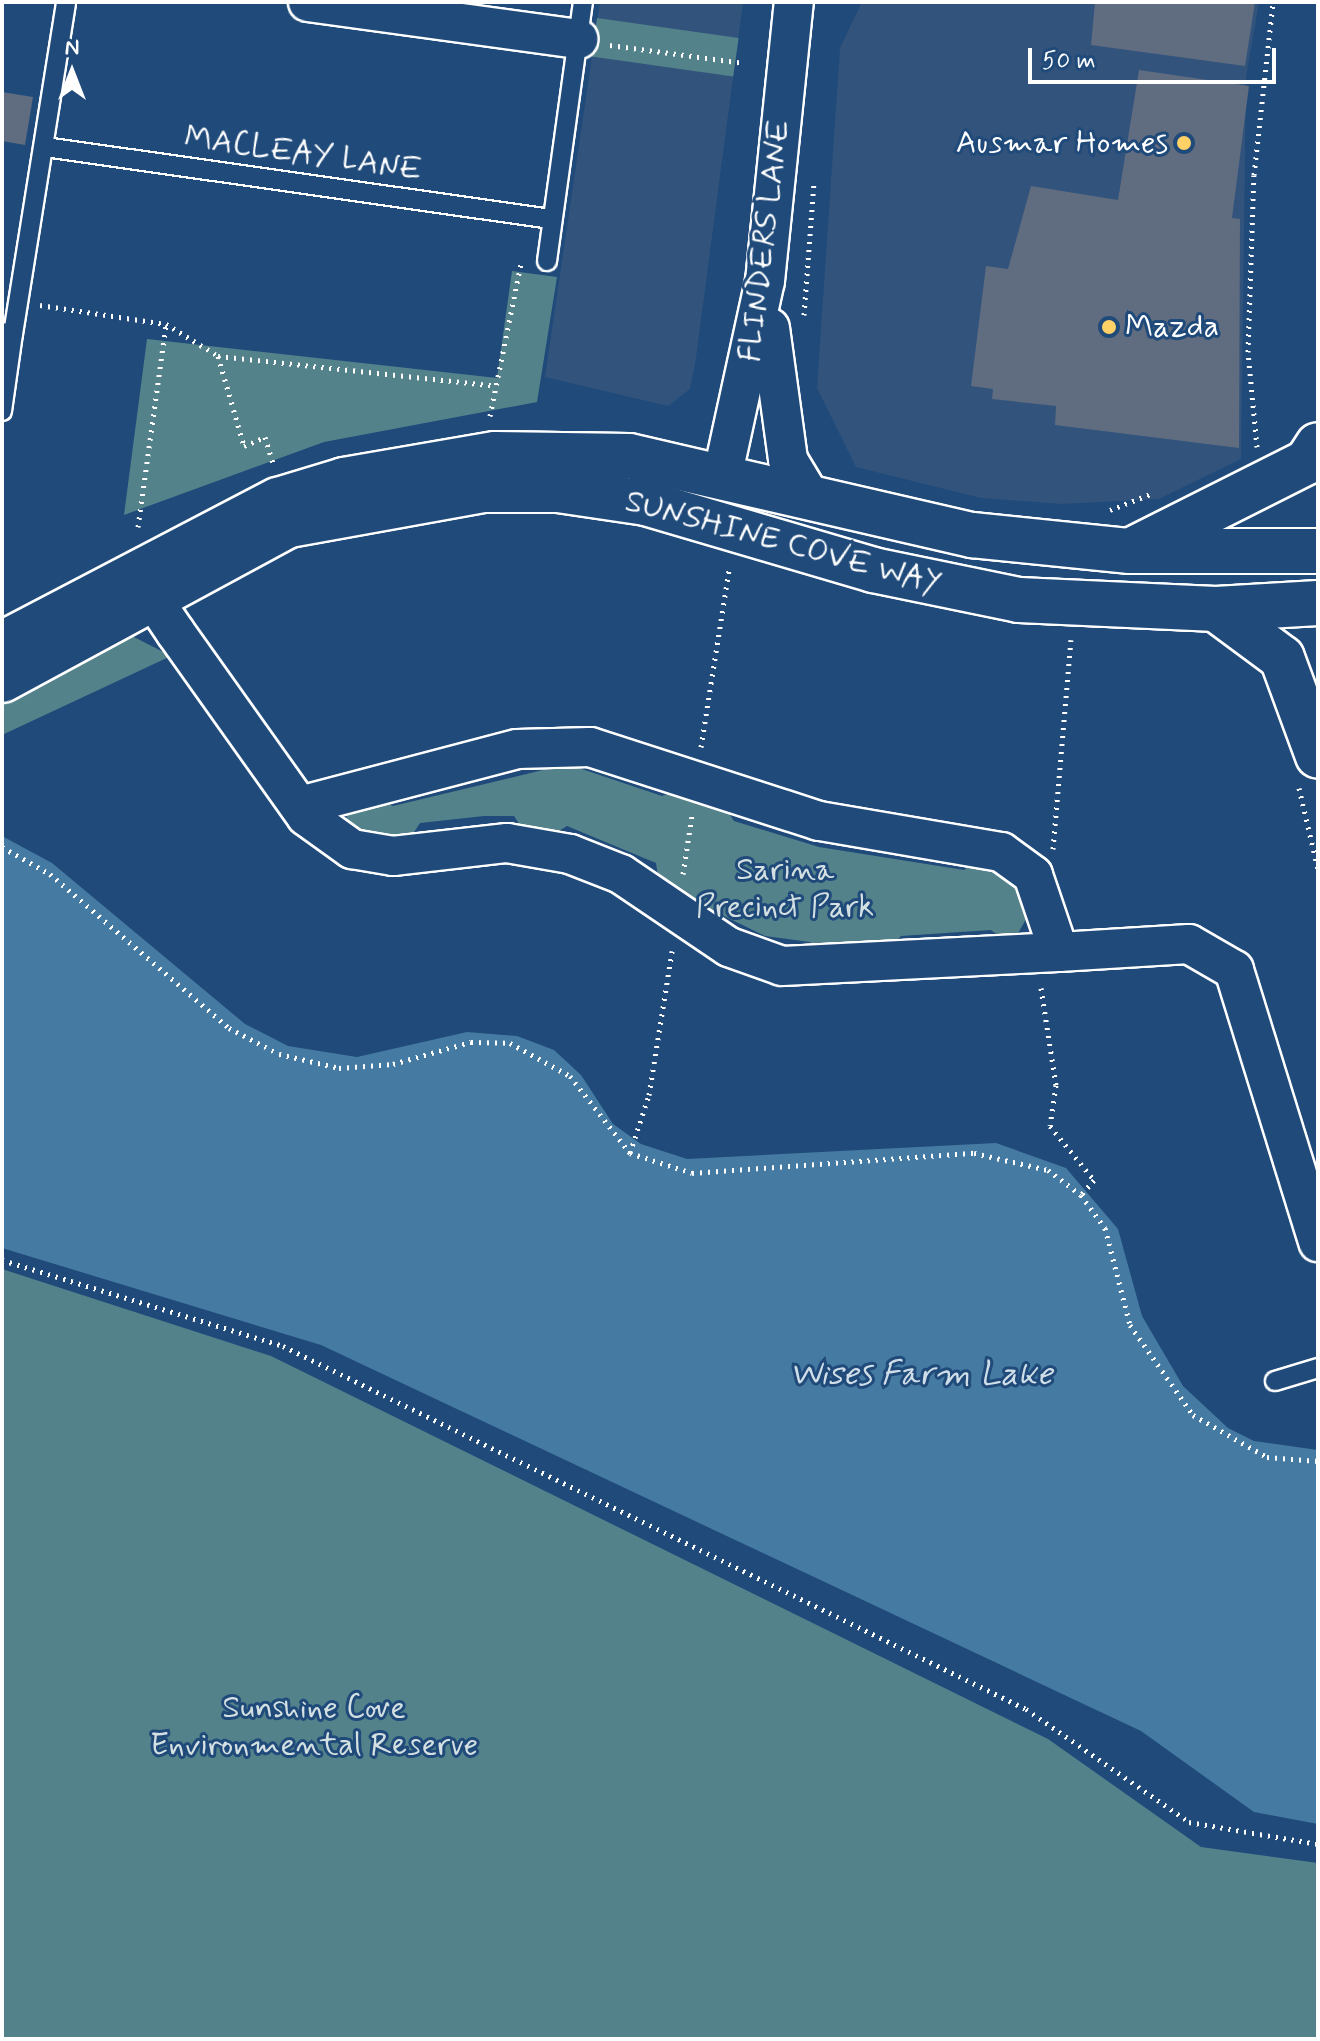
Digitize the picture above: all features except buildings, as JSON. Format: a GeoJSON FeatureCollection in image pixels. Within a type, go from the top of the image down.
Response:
{"type":"FeatureCollection","features":[{"type":"Feature","properties":{"kind":"street"},"geometry":{"type":"LineString","coordinates":[[308,2],[578,39]]}},
{"type":"Feature","properties":{"kind":"street","name":"FLINDERS LANE"},"geometry":{"type":"LineString","coordinates":[[723,473],[765,281],[795,3]]}},
{"type":"Feature","properties":{"kind":"street"},"geometry":{"type":"LineString","coordinates":[[765,281],[788,460],[809,495]]}},
{"type":"Feature","properties":{"kind":"street"},"geometry":{"type":"LineString","coordinates":[[1130,551],[1307,462],[1318,445]]}},
{"type":"Feature","properties":{"kind":"street","name":"SUNSHINE COVE WAY"},"geometry":{"type":"LineString","coordinates":[[2,680],[278,500],[413,465],[584,452],[723,473],[956,533],[1130,551],[1318,551]]}},
{"type":"Feature","properties":{"kind":"street"},"geometry":{"type":"LineString","coordinates":[[709,518],[723,473]]}},
{"type":"Feature","properties":{"kind":"street","name":"SUNSHINE COVE WAY"},"geometry":{"type":"LineString","coordinates":[[2,644],[149,586],[289,525],[449,494],[558,490],[709,518],[937,586],[1019,600],[1216,609],[1318,603]]}},
{"type":"Feature","properties":{"kind":"street"},"geometry":{"type":"LineString","coordinates":[[149,586],[299,806],[328,836],[367,854],[478,843],[534,846],[613,870],[738,952],[790,967],[1189,944],[1234,970],[1318,1242]]}},
{"type":"Feature","properties":{"kind":"street"},"geometry":{"type":"LineString","coordinates":[[1216,609],[1282,658],[1318,756]]}},
{"type":"Feature","properties":{"kind":"street"},"geometry":{"type":"LineString","coordinates":[[299,806],[555,744],[600,749],[819,821],[1001,852],[1033,875],[1046,952]]}},
{"type":"Feature","properties":{"kind":"lane"},"geometry":{"type":"LineString","coordinates":[[2,411],[8,333],[18,306],[66,2]]}},
{"type":"Feature","properties":{"kind":"lane"},"geometry":{"type":"LineString","coordinates":[[547,261],[583,2]]}},
{"type":"Feature","properties":{"kind":"lane","name":"MACLEAY LANE"},"geometry":{"type":"LineString","coordinates":[[45,147],[551,219]]}},
{"type":"Feature","properties":{"kind":"lane"},"geometry":{"type":"LineString","coordinates":[[1275,1381],[1318,1368]]}},
{"type":"Feature","properties":{"kind":"path"},"geometry":{"type":"LineString","coordinates":[[1243,458],[1258,452],[1248,352],[1257,110],[1273,2]]}},
{"type":"Feature","properties":{"kind":"path"},"geometry":{"type":"LineString","coordinates":[[578,39],[697,62],[744,63]]}},
{"type":"Feature","properties":{"kind":"path"},"geometry":{"type":"LineString","coordinates":[[804,327],[815,174]]}},
{"type":"Feature","properties":{"kind":"path"},"geometry":{"type":"LineString","coordinates":[[490,421],[491,385],[505,368],[528,216]]}},
{"type":"Feature","properties":{"kind":"path"},"geometry":{"type":"LineString","coordinates":[[18,306],[166,324],[218,356],[491,385]]}},
{"type":"Feature","properties":{"kind":"path"},"geometry":{"type":"LineString","coordinates":[[138,527],[166,324]]}},
{"type":"Feature","properties":{"kind":"path"},"geometry":{"type":"LineString","coordinates":[[218,356],[244,446],[265,437],[274,466]]}},
{"type":"Feature","properties":{"kind":"path"},"geometry":{"type":"LineString","coordinates":[[1094,510],[1169,487]]}},
{"type":"Feature","properties":{"kind":"path"},"geometry":{"type":"LineString","coordinates":[[630,1153],[647,1105],[729,570]]}},
{"type":"Feature","properties":{"kind":"path"},"geometry":{"type":"LineString","coordinates":[[1053,857],[1071,639]]}},
{"type":"Feature","properties":{"kind":"path"},"geometry":{"type":"LineString","coordinates":[[2,847],[50,874],[247,1039],[339,1068],[393,1064],[471,1042],[510,1043],[570,1076],[630,1153],[692,1173],[990,1153],[1030,1162],[1081,1195],[1115,1252],[1130,1325],[1184,1404],[1241,1446],[1267,1457],[1318,1461]]}},
{"type":"Feature","properties":{"kind":"path"},"geometry":{"type":"LineString","coordinates":[[1046,952],[1056,1085],[1050,1126],[1068,1154],[1094,1180],[1081,1195]]}},
{"type":"Feature","properties":{"kind":"path"},"geometry":{"type":"LineString","coordinates":[[2,1260],[283,1346],[1026,1709],[1189,1822],[1318,1844]]}},
{"type":"Feature","properties":{"kind":"shaded area"},"geometry":{"type":"Polygon","coordinates":[[[600,2],[743,2],[695,365],[690,389],[668,406],[545,377],[600,2]]]}},
{"type":"Feature","properties":{"kind":"shaded area"},"geometry":{"type":"Polygon","coordinates":[[[862,2],[1259,2],[1246,77],[1241,459],[1159,499],[1062,504],[981,498],[856,467],[817,388],[840,48],[862,2]]]}},
{"type":"Feature","properties":{"kind":"green space"},"geometry":{"type":"Polygon","coordinates":[[[597,18],[739,38],[733,77],[592,57],[597,18]]]}},
{"type":"Feature","properties":{"kind":"green space"},"geometry":{"type":"Polygon","coordinates":[[[512,271],[557,277],[537,402],[324,442],[124,515],[147,339],[497,378],[512,271]]]}},
{"type":"Feature","properties":{"kind":"green space"},"geometry":{"type":"Polygon","coordinates":[[[132,636],[171,656],[2,735],[2,694],[132,636]]]}},
{"type":"Feature","properties":{"kind":"green space","name":"Sarina Precinct Park"},"geometry":{"type":"Polygon","coordinates":[[[552,759],[662,796],[675,791],[726,809],[734,821],[819,847],[964,870],[976,861],[1015,878],[1029,914],[1017,935],[1003,939],[991,930],[901,936],[891,947],[822,953],[810,942],[765,936],[722,915],[709,919],[658,876],[656,863],[567,826],[554,834],[524,831],[514,816],[484,816],[420,823],[411,837],[374,838],[345,820],[353,805],[379,799],[393,806],[543,770],[552,759]]]}},
{"type":"Feature","properties":{"kind":"green space","name":"Sunshine Cove Environmental Reserve"},"geometry":{"type":"Polygon","coordinates":[[[2,1269],[271,1356],[1048,1739],[1201,1847],[1318,1863],[1318,2039],[2,2039],[2,1269]]]}},
{"type":"Feature","properties":{"kind":"water","name":"Wises Farm Lake"},"geometry":{"type":"Polygon","coordinates":[[[2,836],[52,863],[245,1024],[288,1046],[357,1057],[467,1032],[517,1036],[554,1050],[581,1075],[613,1124],[641,1144],[687,1159],[996,1143],[1066,1168],[1118,1229],[1142,1316],[1183,1386],[1228,1428],[1254,1441],[1318,1450],[1318,1824],[1254,1812],[1141,1731],[321,1345],[2,1248],[2,836]]]}},
{"type":"Feature","properties":{"kind":"place","name":"Ausmar Homes"},"geometry":{"type":"Point","coordinates":[1184,143]}},
{"type":"Feature","properties":{"kind":"place","name":"Mazda"},"geometry":{"type":"Point","coordinates":[1109,327]}}]}
